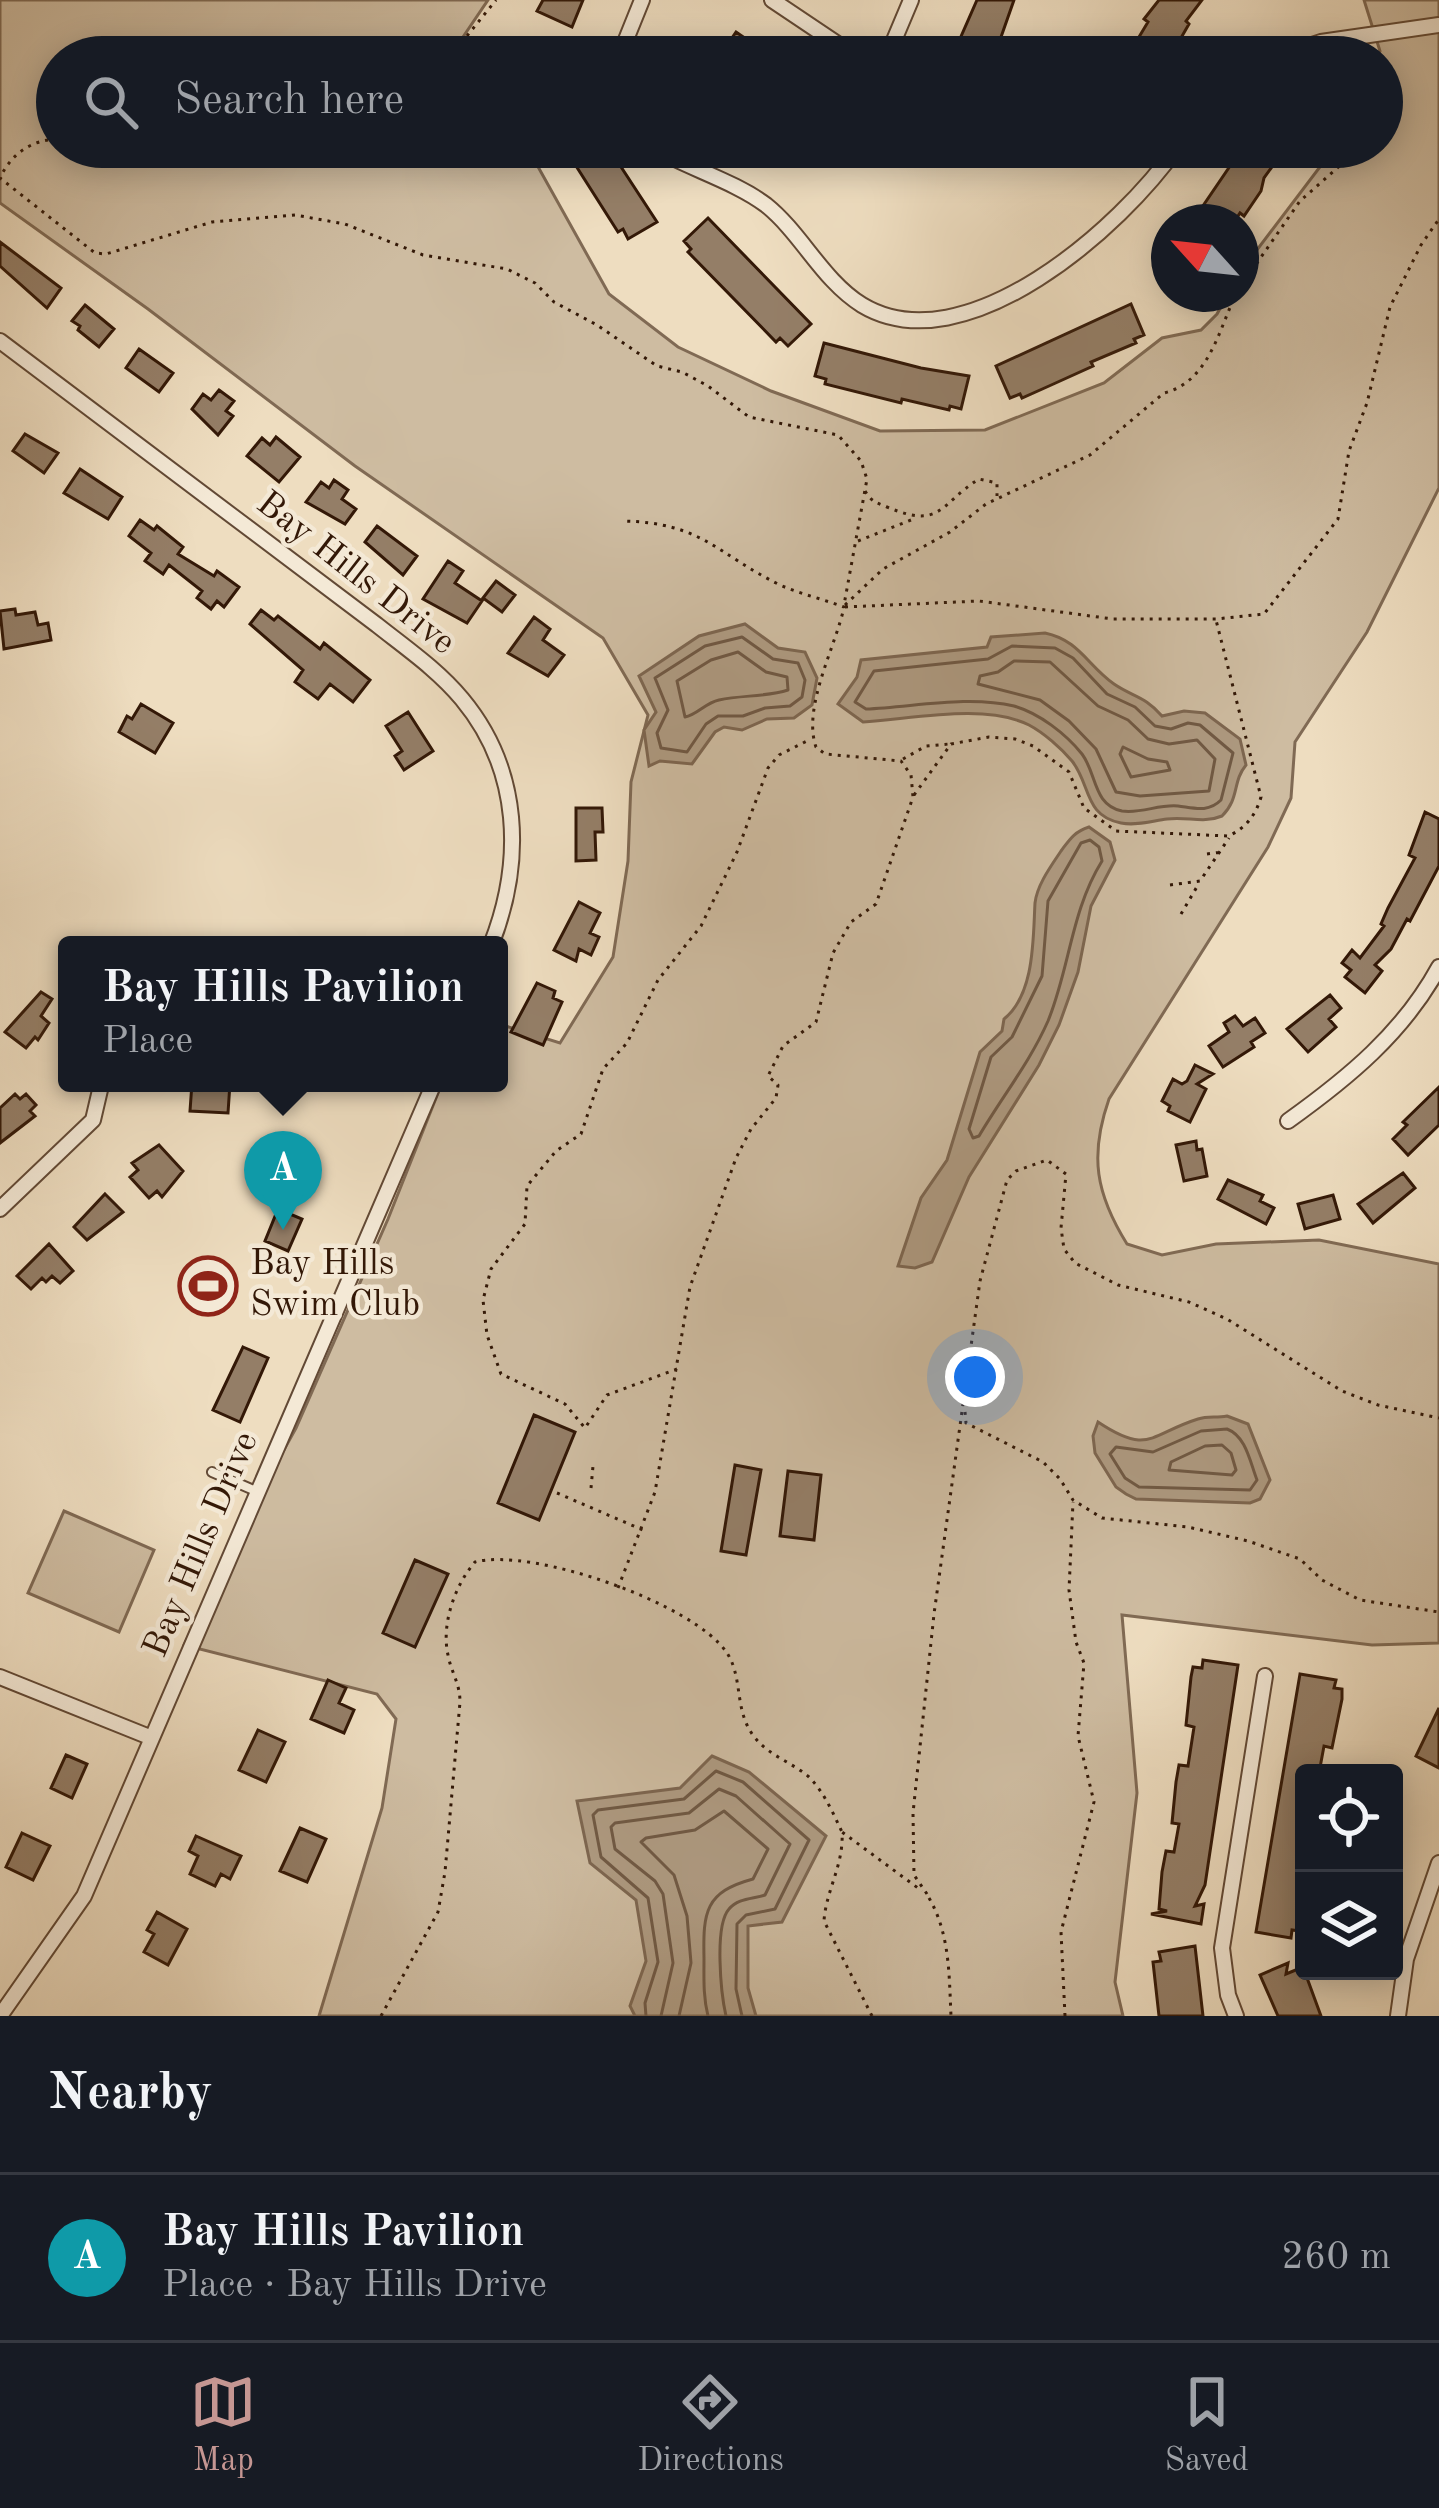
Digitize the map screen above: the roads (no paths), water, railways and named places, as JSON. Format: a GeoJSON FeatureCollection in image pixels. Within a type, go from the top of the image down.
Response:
{"type":"FeatureCollection","features":[{"type":"Feature","properties":{"kind":"street"},"geometry":{"type":"LineString","coordinates":[[627,36],[641,0]]}},
{"type":"Feature","properties":{"kind":"street"},"geometry":{"type":"LineString","coordinates":[[772,0],[826,36]]}},
{"type":"Feature","properties":{"kind":"street"},"geometry":{"type":"LineString","coordinates":[[896,36],[911,0]]}},
{"type":"Feature","properties":{"kind":"street"},"geometry":{"type":"LineString","coordinates":[[1363,36],[1439,25]]}},
{"type":"Feature","properties":{"kind":"street"},"geometry":{"type":"LineString","coordinates":[[693,168],[766,205],[844,292],[868,308],[896,317],[941,319],[986,308],[1077,251],[1162,168]]}},
{"type":"Feature","properties":{"kind":"street","name":"Bay Hills Drive"},"geometry":{"type":"LineString","coordinates":[[0,341],[377,625],[437,672],[464,701],[493,750],[511,795],[512,872],[494,936]]}},
{"type":"Feature","properties":{"kind":"street"},"geometry":{"type":"LineString","coordinates":[[1288,1121],[1348,1078],[1400,1025],[1439,967]]}},
{"type":"Feature","properties":{"kind":"street"},"geometry":{"type":"LineString","coordinates":[[0,1209],[93,1120],[100,1092]]}},
{"type":"Feature","properties":{"kind":"street","name":"Bay Hills Drive"},"geometry":{"type":"LineString","coordinates":[[0,2016],[84,1896],[430,1092]]}},
{"type":"Feature","properties":{"kind":"street"},"geometry":{"type":"LineString","coordinates":[[1236,2016],[1228,1995],[1222,1948],[1265,1676]]}},
{"type":"Feature","properties":{"kind":"street"},"geometry":{"type":"LineString","coordinates":[[0,1677],[152,1738]]}},
{"type":"Feature","properties":{"kind":"street"},"geometry":{"type":"LineString","coordinates":[[1398,2016],[1406,1959],[1439,1863]]}},
{"type":"Feature","properties":{"kind":"lane"},"geometry":{"type":"LineString","coordinates":[[212,1472],[256,1491]]}},
{"type":"Feature","properties":{"kind":"water"},"geometry":{"type":"Polygon","coordinates":[[[745,624],[778,648],[805,652],[817,678],[812,705],[794,718],[767,719],[742,730],[724,727],[692,764],[660,761],[649,766],[644,730],[656,712],[639,676],[699,636],[745,624]]]}},
{"type":"Feature","properties":{"kind":"water"},"geometry":{"type":"Polygon","coordinates":[[[1045,633],[1075,647],[1105,677],[1162,716],[1205,713],[1240,739],[1246,765],[1222,816],[1138,824],[1109,819],[1094,807],[1072,761],[1052,741],[1011,718],[970,714],[863,722],[838,704],[857,677],[861,660],[987,647],[991,637],[1045,633]]]}},
{"type":"Feature","properties":{"kind":"water"},"geometry":{"type":"Polygon","coordinates":[[[1089,827],[1110,842],[1115,860],[1091,906],[1078,972],[1059,1025],[969,1177],[932,1262],[915,1268],[898,1266],[921,1198],[947,1160],[980,1052],[1002,1031],[1004,1019],[1022,995],[1038,889],[1067,843],[1089,827]]]}},
{"type":"Feature","properties":{"kind":"water"},"geometry":{"type":"Polygon","coordinates":[[[1227,1416],[1248,1424],[1270,1480],[1260,1499],[1250,1503],[1136,1499],[1116,1487],[1095,1453],[1093,1436],[1098,1422],[1139,1440],[1198,1419],[1227,1416]]]}},
{"type":"Feature","properties":{"kind":"water"},"geometry":{"type":"Polygon","coordinates":[[[712,1756],[749,1772],[826,1836],[782,1922],[748,1926],[748,1988],[756,2016],[635,2016],[630,2006],[646,1961],[636,1900],[590,1863],[577,1801],[680,1788],[712,1756]]]}},
{"type":"Feature","properties":{"kind":"place","name":"Bay Hills Pavilion"},"geometry":{"type":"Point","coordinates":[283,1230]}},
{"type":"Feature","properties":{"kind":"place","name":"Bay Hills Swim Club"},"geometry":{"type":"Point","coordinates":[208,1286]}}]}
